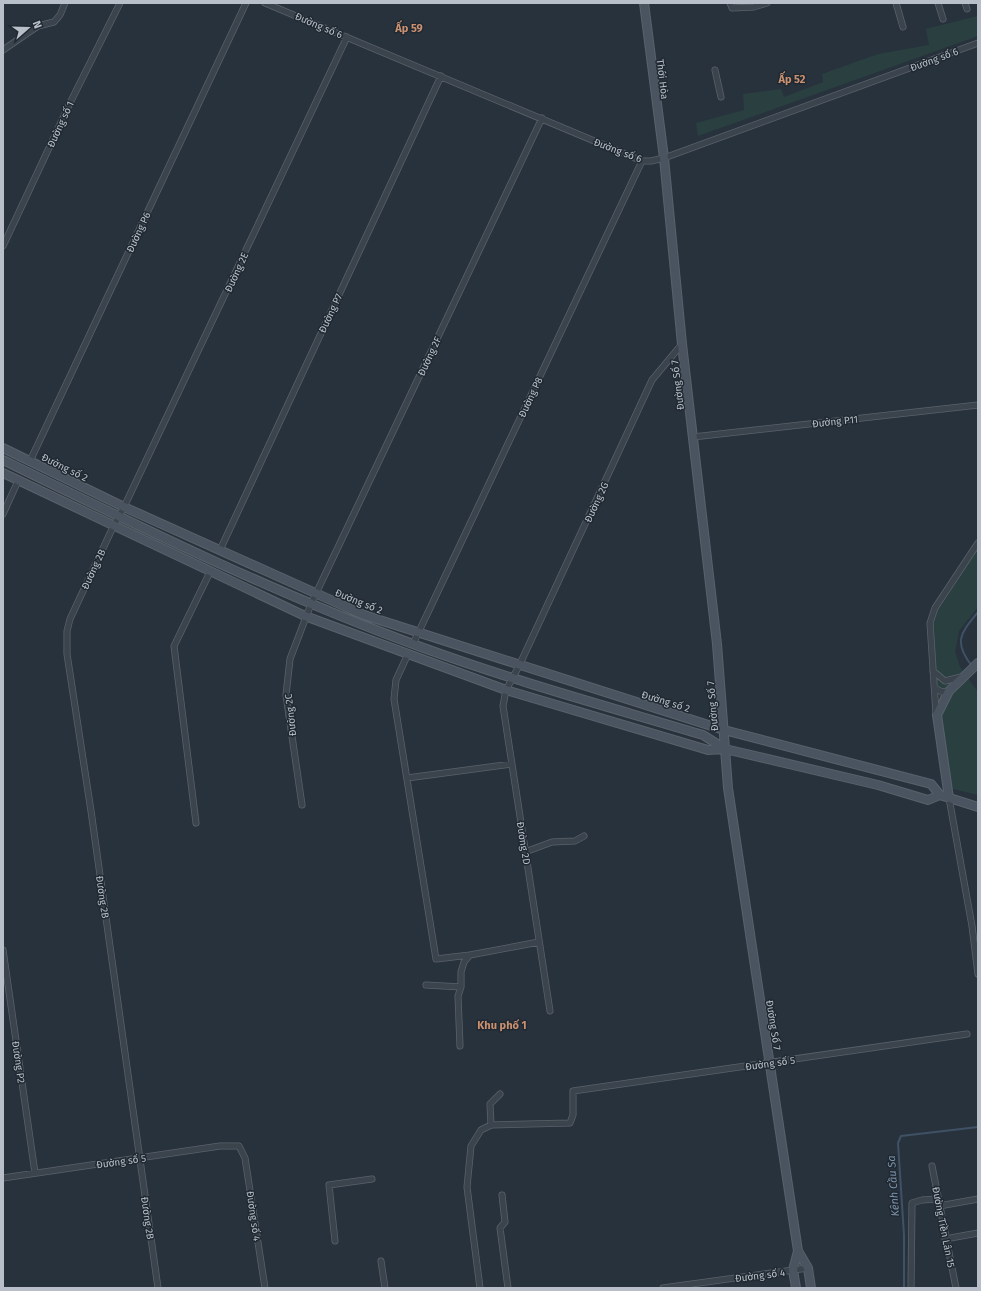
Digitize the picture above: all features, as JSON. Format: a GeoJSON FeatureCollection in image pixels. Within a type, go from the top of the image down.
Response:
{"type":"FeatureCollection","features":[{"type":"Feature","properties":{"kind":"main road","name":"Thới Hòa"},"geometry":{"type":"LineString","coordinates":[[644,3],[664,158]]}},
{"type":"Feature","properties":{"kind":"main road","name":"Đường Số 7"},"geometry":{"type":"LineString","coordinates":[[664,158],[682,344],[717,644],[728,788],[798,1251],[808,1268],[811,1288]]}},
{"type":"Feature","properties":{"kind":"main road","name":"Đường số 2"},"geometry":{"type":"LineString","coordinates":[[3,448],[124,507],[364,616],[724,730],[931,784],[940,795],[978,807]]}},
{"type":"Feature","properties":{"kind":"main road","name":"Đường số 2"},"geometry":{"type":"LineString","coordinates":[[3,460],[118,517],[311,604],[413,644],[512,677],[703,735],[725,749]]}},
{"type":"Feature","properties":{"kind":"main road","name":"Đường số 2"},"geometry":{"type":"LineString","coordinates":[[3,473],[112,527],[305,616],[506,690],[708,750],[725,749],[878,786],[928,800],[940,795]]}},
{"type":"Feature","properties":{"kind":"main road"},"geometry":{"type":"LineString","coordinates":[[949,798],[936,715],[949,691],[978,663]]}},
{"type":"Feature","properties":{"kind":"main road","name":"Đường số 2"},"geometry":{"type":"LineString","coordinates":[[703,735],[724,730]]}},
{"type":"Feature","properties":{"kind":"main road","name":"Đường Số 7"},"geometry":{"type":"LineString","coordinates":[[796,1288],[793,1270],[798,1251]]}},
{"type":"Feature","properties":{"kind":"street"},"geometry":{"type":"LineString","coordinates":[[3,50],[38,26],[54,22],[60,15],[65,3]]}},
{"type":"Feature","properties":{"kind":"street","name":"Đường số 1"},"geometry":{"type":"LineString","coordinates":[[3,246],[71,101],[120,3]]}},
{"type":"Feature","properties":{"kind":"street","name":"Đường P6"},"geometry":{"type":"LineString","coordinates":[[30,461],[246,3]]}},
{"type":"Feature","properties":{"kind":"street","name":"Đường số 6"},"geometry":{"type":"LineString","coordinates":[[265,3],[642,161],[651,161],[664,158],[978,43]]}},
{"type":"Feature","properties":{"kind":"street"},"geometry":{"type":"LineString","coordinates":[[730,3],[732,8],[741,9],[767,3]]}},
{"type":"Feature","properties":{"kind":"street"},"geometry":{"type":"LineString","coordinates":[[896,3],[904,26]]}},
{"type":"Feature","properties":{"kind":"street"},"geometry":{"type":"LineString","coordinates":[[938,3],[943,20]]}},
{"type":"Feature","properties":{"kind":"street"},"geometry":{"type":"LineString","coordinates":[[965,3],[967,9]]}},
{"type":"Feature","properties":{"kind":"street","name":"Đường 2E"},"geometry":{"type":"LineString","coordinates":[[118,517],[348,37]]}},
{"type":"Feature","properties":{"kind":"street"},"geometry":{"type":"LineString","coordinates":[[715,70],[721,97]]}},
{"type":"Feature","properties":{"kind":"street","name":"Đường P7"},"geometry":{"type":"LineString","coordinates":[[220,550],[441,76]]}},
{"type":"Feature","properties":{"kind":"street","name":"Đường 2F"},"geometry":{"type":"LineString","coordinates":[[311,604],[542,118]]}},
{"type":"Feature","properties":{"kind":"street","name":"Đường P8"},"geometry":{"type":"LineString","coordinates":[[413,644],[642,161]]}},
{"type":"Feature","properties":{"kind":"street","name":"Đường 2G"},"geometry":{"type":"LineString","coordinates":[[512,677],[519,666],[652,380],[682,344]]}},
{"type":"Feature","properties":{"kind":"street","name":"Đường P11"},"geometry":{"type":"LineString","coordinates":[[693,437],[978,405]]}},
{"type":"Feature","properties":{"kind":"street"},"geometry":{"type":"LineString","coordinates":[[3,514],[18,481]]}},
{"type":"Feature","properties":{"kind":"street","name":"Đường 2B"},"geometry":{"type":"LineString","coordinates":[[118,517],[70,619],[66,643],[158,1288]]}},
{"type":"Feature","properties":{"kind":"street"},"geometry":{"type":"LineString","coordinates":[[936,715],[930,623],[935,608],[978,543]]}},
{"type":"Feature","properties":{"kind":"street"},"geometry":{"type":"LineString","coordinates":[[196,823],[174,646],[210,572]]}},
{"type":"Feature","properties":{"kind":"street","name":"Đường 2C"},"geometry":{"type":"LineString","coordinates":[[302,806],[286,695],[290,659],[305,616],[311,604]]}},
{"type":"Feature","properties":{"kind":"street"},"geometry":{"type":"LineString","coordinates":[[408,654],[396,680],[394,698],[436,959],[470,955],[539,942]]}},
{"type":"Feature","properties":{"kind":"street"},"geometry":{"type":"LineString","coordinates":[[933,671],[945,681],[962,677]]}},
{"type":"Feature","properties":{"kind":"street","name":"Đường 2D"},"geometry":{"type":"LineString","coordinates":[[512,677],[506,690],[503,706],[550,1011]]}},
{"type":"Feature","properties":{"kind":"street"},"geometry":{"type":"LineString","coordinates":[[935,688],[942,692],[949,691]]}},
{"type":"Feature","properties":{"kind":"street"},"geometry":{"type":"LineString","coordinates":[[407,778],[512,764]]}},
{"type":"Feature","properties":{"kind":"street"},"geometry":{"type":"LineString","coordinates":[[949,798],[972,926],[978,974]]}},
{"type":"Feature","properties":{"kind":"street"},"geometry":{"type":"LineString","coordinates":[[525,852],[552,842],[575,841],[584,836]]}},
{"type":"Feature","properties":{"kind":"street","name":"Đường P2"},"geometry":{"type":"LineString","coordinates":[[3,950],[35,1173]]}},
{"type":"Feature","properties":{"kind":"street"},"geometry":{"type":"LineString","coordinates":[[460,1046],[458,996],[461,986],[461,972],[464,962],[470,955]]}},
{"type":"Feature","properties":{"kind":"street"},"geometry":{"type":"LineString","coordinates":[[426,985],[461,986]]}},
{"type":"Feature","properties":{"kind":"street","name":"Đường số 5"},"geometry":{"type":"LineString","coordinates":[[491,1125],[570,1123],[573,1114],[573,1091],[968,1034]]}},
{"type":"Feature","properties":{"kind":"street"},"geometry":{"type":"LineString","coordinates":[[480,1288],[467,1187],[472,1146],[481,1130],[491,1125],[490,1104],[500,1094]]}},
{"type":"Feature","properties":{"kind":"street","name":"Đường số 5"},"geometry":{"type":"LineString","coordinates":[[3,1178],[220,1146],[239,1146]]}},
{"type":"Feature","properties":{"kind":"street","name":"Đường số 4"},"geometry":{"type":"LineString","coordinates":[[239,1146],[245,1158],[265,1288]]}},
{"type":"Feature","properties":{"kind":"street","name":"Đường Tiền Lân 15"},"geometry":{"type":"LineString","coordinates":[[932,1166],[945,1239],[956,1288]]}},
{"type":"Feature","properties":{"kind":"street"},"geometry":{"type":"LineString","coordinates":[[335,1241],[329,1185],[372,1179]]}},
{"type":"Feature","properties":{"kind":"street"},"geometry":{"type":"LineString","coordinates":[[502,1195],[506,1222],[500,1228],[508,1288]]}},
{"type":"Feature","properties":{"kind":"street"},"geometry":{"type":"LineString","coordinates":[[912,1288],[912,1203],[922,1200],[938,1199]]}},
{"type":"Feature","properties":{"kind":"street"},"geometry":{"type":"LineString","coordinates":[[939,1206],[978,1199]]}},
{"type":"Feature","properties":{"kind":"street"},"geometry":{"type":"LineString","coordinates":[[945,1239],[978,1233]]}},
{"type":"Feature","properties":{"kind":"street"},"geometry":{"type":"LineString","coordinates":[[381,1261],[385,1288]]}},
{"type":"Feature","properties":{"kind":"street","name":"Đường số 4"},"geometry":{"type":"LineString","coordinates":[[663,1288],[808,1268]]}},
{"type":"Feature","properties":{"kind":"green space"},"geometry":{"type":"Polygon","coordinates":[[[978,16],[978,36],[698,136],[696,123],[744,110],[743,94],[781,89],[784,97],[823,82],[822,74],[878,54],[929,45],[926,29],[978,16]]]}},
{"type":"Feature","properties":{"kind":"green space"},"geometry":{"type":"Polygon","coordinates":[[[978,549],[978,607],[959,631],[955,652],[960,667],[978,692],[978,795],[949,788],[931,629],[937,612],[978,549]]]}},
{"type":"Feature","properties":{"kind":"waterway","name":"Kênh Cầu Sa"},"geometry":{"type":"LineString","coordinates":[[972,666],[962,650],[961,643],[964,631],[978,612]]}},
{"type":"Feature","properties":{"kind":"waterway","name":"Kênh Cầu Sa"},"geometry":{"type":"LineString","coordinates":[[904,1288],[904,1235],[898,1143],[901,1136],[978,1127]]}},
{"type":"Feature","properties":{"kind":"district","name":"Ấp 59"},"geometry":{"type":"Point","coordinates":[409,28]}},
{"type":"Feature","properties":{"kind":"district","name":"Ấp 52"},"geometry":{"type":"Point","coordinates":[792,79]}},
{"type":"Feature","properties":{"kind":"district","name":"Khu phố 1"},"geometry":{"type":"Point","coordinates":[502,1025]}}]}
